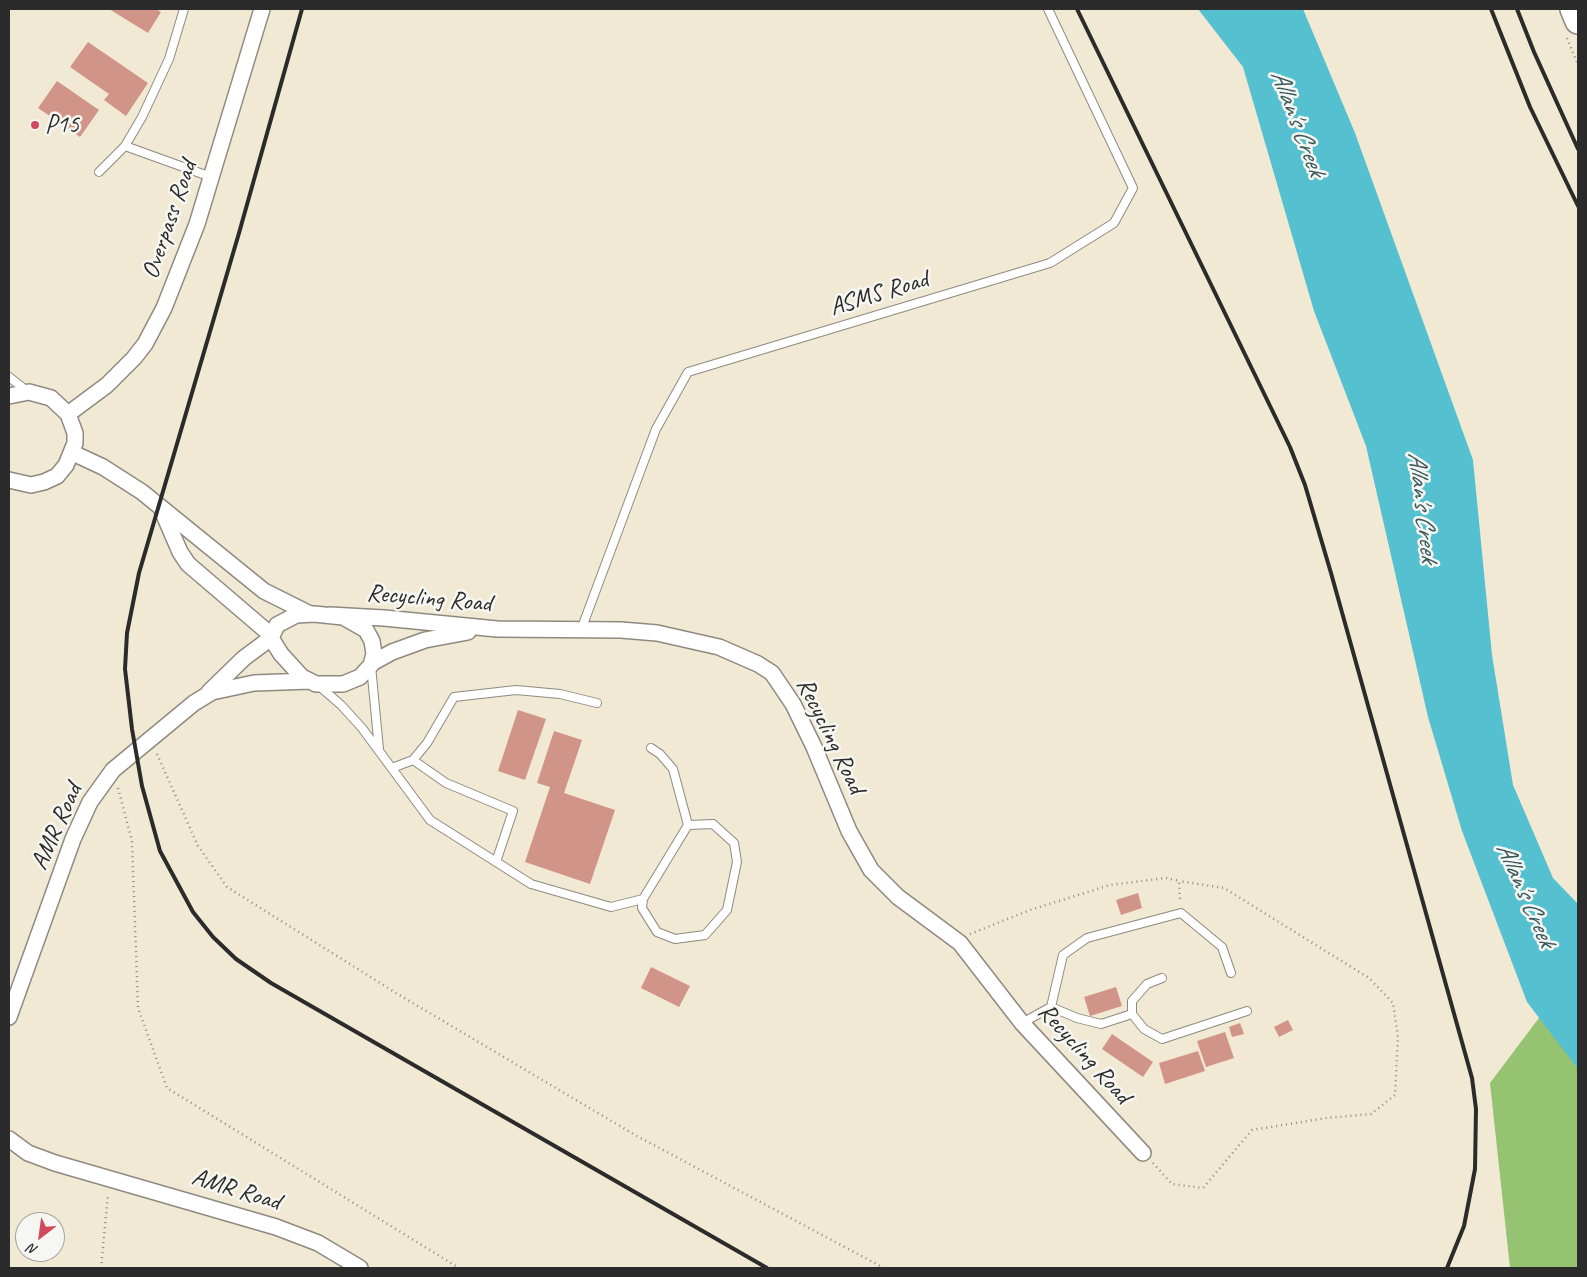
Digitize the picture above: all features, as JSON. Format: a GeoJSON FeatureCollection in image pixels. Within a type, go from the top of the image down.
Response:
{"type":"FeatureCollection","features":[{"type":"Feature","properties":{"kind":"main road"},"geometry":{"type":"LineString","coordinates":[[1573,9],[1578,21]]}},
{"type":"Feature","properties":{"kind":"street","name":"Overpass Road"},"geometry":{"type":"LineString","coordinates":[[68,414],[120,372],[145,344],[179,274],[211,177],[262,9]]}},
{"type":"Feature","properties":{"kind":"street"},"geometry":{"type":"LineString","coordinates":[[9,384],[51,398],[68,414],[75,433],[73,452],[57,476],[31,485],[9,480]]}},
{"type":"Feature","properties":{"kind":"street"},"geometry":{"type":"LineString","coordinates":[[9,396],[28,391]]}},
{"type":"Feature","properties":{"kind":"street"},"geometry":{"type":"LineString","coordinates":[[73,452],[120,478],[159,504],[250,581],[276,598],[310,614]]}},
{"type":"Feature","properties":{"kind":"street"},"geometry":{"type":"LineString","coordinates":[[159,504],[180,552],[188,564],[271,636],[287,662],[313,683],[343,684],[360,677],[371,664],[405,647],[431,639],[497,629]]}},
{"type":"Feature","properties":{"kind":"street"},"geometry":{"type":"LineString","coordinates":[[271,636],[281,621],[296,615],[330,615],[349,619],[366,630],[374,647],[371,664]]}},
{"type":"Feature","properties":{"kind":"street","name":"Recycling Road"},"geometry":{"type":"LineString","coordinates":[[330,615],[384,618],[497,629],[621,630],[694,640],[738,654],[772,673],[793,704],[814,747],[849,831],[867,864],[898,897],[960,943],[1022,1023],[1142,1153]]}},
{"type":"Feature","properties":{"kind":"street","name":"AMR Road"},"geometry":{"type":"LineString","coordinates":[[9,1017],[72,839],[90,802],[113,770],[204,696],[244,658],[271,636]]}},
{"type":"Feature","properties":{"kind":"street","name":"AMR Road"},"geometry":{"type":"LineString","coordinates":[[204,696],[221,689],[254,684],[313,683]]}},
{"type":"Feature","properties":{"kind":"street","name":"AMR Road"},"geometry":{"type":"LineString","coordinates":[[9,1139],[28,1153],[55,1163],[110,1177],[276,1226],[318,1243],[360,1268]]}},
{"type":"Feature","properties":{"kind":"lane"},"geometry":{"type":"LineString","coordinates":[[99,172],[125,146],[142,117],[169,59],[183,13],[176,9]]}},
{"type":"Feature","properties":{"kind":"lane","name":"ASMS Road"},"geometry":{"type":"LineString","coordinates":[[581,630],[656,429],[688,372],[1050,263],[1114,223],[1133,188],[1048,9]]}},
{"type":"Feature","properties":{"kind":"lane"},"geometry":{"type":"LineString","coordinates":[[125,146],[211,177]]}},
{"type":"Feature","properties":{"kind":"lane"},"geometry":{"type":"LineString","coordinates":[[9,378],[28,391]]}},
{"type":"Feature","properties":{"kind":"lane"},"geometry":{"type":"LineString","coordinates":[[371,664],[379,751]]}},
{"type":"Feature","properties":{"kind":"lane"},"geometry":{"type":"LineString","coordinates":[[313,683],[341,704],[379,751],[430,820],[531,884],[611,907],[643,899]]}},
{"type":"Feature","properties":{"kind":"lane"},"geometry":{"type":"LineString","coordinates":[[392,768],[413,760],[427,743],[454,697],[516,690],[560,694],[597,703]]}},
{"type":"Feature","properties":{"kind":"lane"},"geometry":{"type":"LineString","coordinates":[[651,748],[660,754],[673,769],[688,825],[643,899],[642,908],[657,932],[675,939],[705,935],[727,910],[737,862],[734,843],[713,824],[688,825]]}},
{"type":"Feature","properties":{"kind":"lane"},"geometry":{"type":"LineString","coordinates":[[413,760],[446,783],[513,810],[496,862]]}},
{"type":"Feature","properties":{"kind":"lane"},"geometry":{"type":"LineString","coordinates":[[1022,1023],[1051,1007],[1063,955],[1087,938],[1180,913],[1222,947],[1231,973]]}},
{"type":"Feature","properties":{"kind":"lane"},"geometry":{"type":"LineString","coordinates":[[1162,978],[1147,984],[1132,1001],[1132,1014],[1144,1029],[1162,1039],[1247,1011]]}},
{"type":"Feature","properties":{"kind":"lane"},"geometry":{"type":"LineString","coordinates":[[1051,1007],[1077,1018],[1101,1024],[1132,1014]]}},
{"type":"Feature","properties":{"kind":"path"},"geometry":{"type":"LineString","coordinates":[[150,739],[198,846],[227,887],[396,993],[635,1135],[884,1268]]}},
{"type":"Feature","properties":{"kind":"path"},"geometry":{"type":"LineString","coordinates":[[113,770],[132,841],[138,1008],[167,1088],[459,1268]]}},
{"type":"Feature","properties":{"kind":"path"},"geometry":{"type":"LineString","coordinates":[[960,943],[972,932],[1030,910],[1110,884],[1166,878],[1179,882],[1224,888],[1369,978],[1393,1003],[1398,1037],[1395,1095],[1371,1114],[1326,1118],[1252,1130],[1203,1188],[1172,1184],[1142,1153]]}},
{"type":"Feature","properties":{"kind":"path"},"geometry":{"type":"LineString","coordinates":[[1179,882],[1180,913]]}},
{"type":"Feature","properties":{"kind":"path"},"geometry":{"type":"LineString","coordinates":[[101,1268],[110,1177]]}},
{"type":"Feature","properties":{"kind":"green space"},"geometry":{"type":"Polygon","coordinates":[[[1578,966],[1578,1268],[1510,1268],[1490,1083],[1578,966]]]}},
{"type":"Feature","properties":{"kind":"water","name":"Allan's Creek"},"geometry":{"type":"Polygon","coordinates":[[[1198,9],[1303,9],[1355,133],[1473,460],[1492,655],[1513,785],[1553,878],[1578,904],[1578,1069],[1527,1002],[1462,831],[1428,717],[1366,446],[1314,311],[1243,67],[1198,9]]]}},
{"type":"Feature","properties":{"kind":"building"},"geometry":{"type":"Polygon","coordinates":[[[109,9],[156,9],[161,12],[148,33],[109,9]]]}},
{"type":"Feature","properties":{"kind":"building"},"geometry":{"type":"Polygon","coordinates":[[[88,42],[148,83],[126,116],[104,100],[109,94],[70,67],[88,42]]]}},
{"type":"Feature","properties":{"kind":"building"},"geometry":{"type":"Polygon","coordinates":[[[57,81],[99,110],[80,137],[38,108],[57,81]]]}},
{"type":"Feature","properties":{"kind":"building"},"geometry":{"type":"Polygon","coordinates":[[[518,710],[546,719],[525,780],[498,771],[518,710]]]}},
{"type":"Feature","properties":{"kind":"building"},"geometry":{"type":"Polygon","coordinates":[[[554,731],[582,740],[564,793],[615,810],[590,884],[525,862],[550,787],[537,783],[554,731]]]}},
{"type":"Feature","properties":{"kind":"building"},"geometry":{"type":"Polygon","coordinates":[[[1138,893],[1142,908],[1121,915],[1116,900],[1138,893]]]}},
{"type":"Feature","properties":{"kind":"building"},"geometry":{"type":"Polygon","coordinates":[[[651,967],[690,986],[679,1007],[641,988],[651,967]]]}},
{"type":"Feature","properties":{"kind":"building"},"geometry":{"type":"Polygon","coordinates":[[[1116,987],[1122,1006],[1090,1016],[1084,997],[1116,987]]]}},
{"type":"Feature","properties":{"kind":"building"},"geometry":{"type":"Polygon","coordinates":[[[1288,1020],[1293,1030],[1279,1037],[1274,1027],[1288,1020]]]}},
{"type":"Feature","properties":{"kind":"building"},"geometry":{"type":"Polygon","coordinates":[[[1240,1023],[1244,1034],[1232,1037],[1229,1027],[1240,1023]]]}},
{"type":"Feature","properties":{"kind":"building"},"geometry":{"type":"Polygon","coordinates":[[[1225,1032],[1234,1058],[1206,1067],[1197,1041],[1225,1032]]]}},
{"type":"Feature","properties":{"kind":"building"},"geometry":{"type":"Polygon","coordinates":[[[1112,1034],[1153,1062],[1143,1077],[1102,1049],[1112,1034]]]}},
{"type":"Feature","properties":{"kind":"building"},"geometry":{"type":"Polygon","coordinates":[[[1198,1051],[1205,1071],[1165,1084],[1159,1063],[1198,1051]]]}},
{"type":"Feature","properties":{"kind":"railway"},"geometry":{"type":"LineString","coordinates":[[302,9],[239,233],[139,573],[127,633],[125,669],[132,729],[142,786],[160,851],[193,912],[213,937],[236,959],[271,983],[767,1268]]}},
{"type":"Feature","properties":{"kind":"railway"},"geometry":{"type":"LineString","coordinates":[[1077,9],[1290,447],[1305,485],[1331,573],[1472,1078],[1476,1109],[1475,1169],[1464,1226],[1447,1268]]}},
{"type":"Feature","properties":{"kind":"railway"},"geometry":{"type":"LineString","coordinates":[[1491,9],[1530,107],[1578,206]]}},
{"type":"Feature","properties":{"kind":"railway"},"geometry":{"type":"LineString","coordinates":[[1517,9],[1534,52],[1578,149]]}},
{"type":"Feature","properties":{"kind":"place","name":"P15"},"geometry":{"type":"Point","coordinates":[35,125]}}]}
